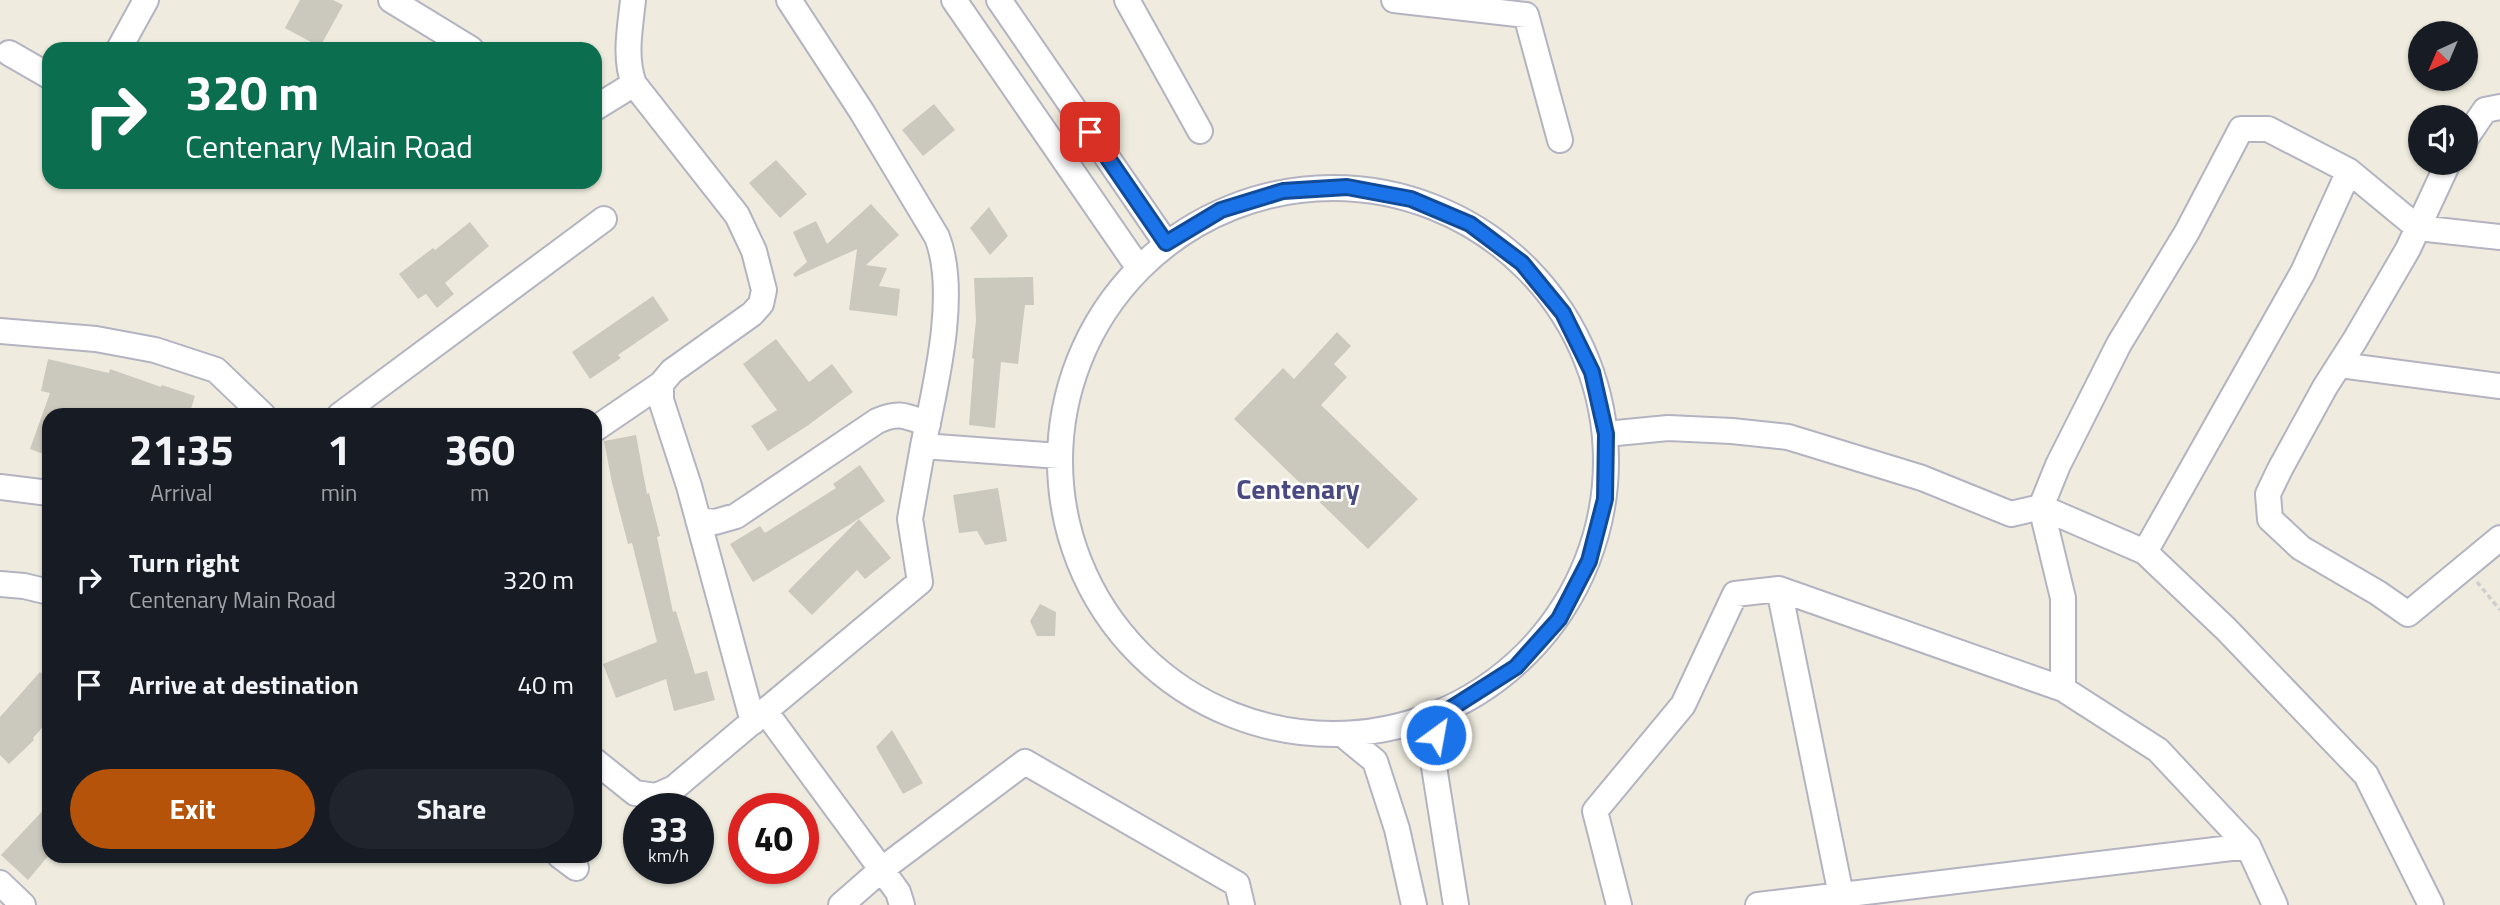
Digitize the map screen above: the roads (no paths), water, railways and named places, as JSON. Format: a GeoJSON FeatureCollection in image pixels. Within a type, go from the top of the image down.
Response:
{"type":"FeatureCollection","features":[{"type":"Feature","properties":{"kind":"street"},"geometry":{"type":"LineString","coordinates":[[123,42],[146,0]]}},
{"type":"Feature","properties":{"kind":"street"},"geometry":{"type":"LineString","coordinates":[[391,0],[460,42]]}},
{"type":"Feature","properties":{"kind":"street"},"geometry":{"type":"LineString","coordinates":[[602,424],[661,384],[672,371],[752,314],[761,304],[764,290],[754,251],[737,215],[634,84],[628,69],[628,53],[634,0]]}},
{"type":"Feature","properties":{"kind":"street"},"geometry":{"type":"LineString","coordinates":[[602,767],[635,793],[656,796],[674,788],[920,582],[909,519],[941,361],[947,272],[944,253],[862,112],[789,0]]}},
{"type":"Feature","properties":{"kind":"street"},"geometry":{"type":"LineString","coordinates":[[954,0],[1138,267]]}},
{"type":"Feature","properties":{"kind":"street"},"geometry":{"type":"LineString","coordinates":[[999,0],[1166,243]]}},
{"type":"Feature","properties":{"kind":"street"},"geometry":{"type":"LineString","coordinates":[[1127,0],[1200,131]]}},
{"type":"Feature","properties":{"kind":"street"},"geometry":{"type":"LineString","coordinates":[[1394,0],[1526,15],[1560,140]]}},
{"type":"Feature","properties":{"kind":"street"},"geometry":{"type":"LineString","coordinates":[[9,53],[42,72]]}},
{"type":"Feature","properties":{"kind":"street"},"geometry":{"type":"LineString","coordinates":[[602,104],[634,84]]}},
{"type":"Feature","properties":{"kind":"street"},"geometry":{"type":"LineString","coordinates":[[2478,120],[2485,110],[2500,107]]}},
{"type":"Feature","properties":{"kind":"street"},"geometry":{"type":"LineString","coordinates":[[2063,689],[2063,598],[2041,507],[2058,465],[2119,344],[2188,232],[2241,129],[2268,129],[2349,171],[2418,228],[2500,237]]}},
{"type":"Feature","properties":{"kind":"street"},"geometry":{"type":"LineString","coordinates":[[2145,552],[2303,272],[2349,171]]}},
{"type":"Feature","properties":{"kind":"street"},"geometry":{"type":"LineString","coordinates":[[2442,175],[2418,228],[2325,387],[2268,494],[2270,519],[2301,548],[2378,593],[2408,614],[2500,538]]}},
{"type":"Feature","properties":{"kind":"street"},"geometry":{"type":"LineString","coordinates":[[1347,187],[1411,199],[1470,224],[1522,263],[1563,313],[1592,372],[1606,434],[1605,499],[1589,561],[1559,619],[1516,667],[1439,716],[1348,739],[1251,722],[1187,693],[1133,648],[1092,591],[1067,526],[1059,456],[1068,387],[1095,322],[1138,267],[1166,243],[1221,210],[1283,191],[1347,187]]}},
{"type":"Feature","properties":{"kind":"street"},"geometry":{"type":"LineString","coordinates":[[349,408],[604,219]]}},
{"type":"Feature","properties":{"kind":"street"},"geometry":{"type":"LineString","coordinates":[[0,331],[96,339],[155,350],[216,370],[256,408]]}},
{"type":"Feature","properties":{"kind":"street"},"geometry":{"type":"LineString","coordinates":[[2340,365],[2500,386]]}},
{"type":"Feature","properties":{"kind":"street"},"geometry":{"type":"LineString","coordinates":[[661,384],[661,400],[759,716],[898,892],[902,905]]}},
{"type":"Feature","properties":{"kind":"street"},"geometry":{"type":"LineString","coordinates":[[698,520],[715,522],[736,516],[877,421],[889,416],[902,414],[925,435],[1059,456]]}},
{"type":"Feature","properties":{"kind":"street"},"geometry":{"type":"LineString","coordinates":[[1606,434],[1668,428],[1788,437],[1922,478],[2011,514],[2041,507],[2145,552],[2226,629],[2367,775],[2431,905]]}},
{"type":"Feature","properties":{"kind":"street"},"geometry":{"type":"LineString","coordinates":[[0,487],[42,492]]}},
{"type":"Feature","properties":{"kind":"street"},"geometry":{"type":"LineString","coordinates":[[0,584],[42,590]]}},
{"type":"Feature","properties":{"kind":"street"},"geometry":{"type":"LineString","coordinates":[[1779,589],[1842,895]]}},
{"type":"Feature","properties":{"kind":"street"},"geometry":{"type":"LineString","coordinates":[[1619,905],[1595,811],[1684,705],[1735,594],[1779,589],[2063,689],[2158,750],[2248,846],[2275,905]]}},
{"type":"Feature","properties":{"kind":"street"},"geometry":{"type":"LineString","coordinates":[[1439,716],[1432,754],[1457,905]]}},
{"type":"Feature","properties":{"kind":"street"},"geometry":{"type":"LineString","coordinates":[[1348,739],[1375,761],[1397,829],[1414,905]]}},
{"type":"Feature","properties":{"kind":"street"},"geometry":{"type":"LineString","coordinates":[[841,905],[881,870],[1025,762],[1237,884],[1242,905]]}},
{"type":"Feature","properties":{"kind":"street"},"geometry":{"type":"LineString","coordinates":[[1758,905],[2248,846]]}},
{"type":"Feature","properties":{"kind":"street"},"geometry":{"type":"LineString","coordinates":[[0,883],[23,905]]}},
{"type":"Feature","properties":{"kind":"district","name":"Centenary"},"geometry":{"type":"Point","coordinates":[1298,488]}}]}
